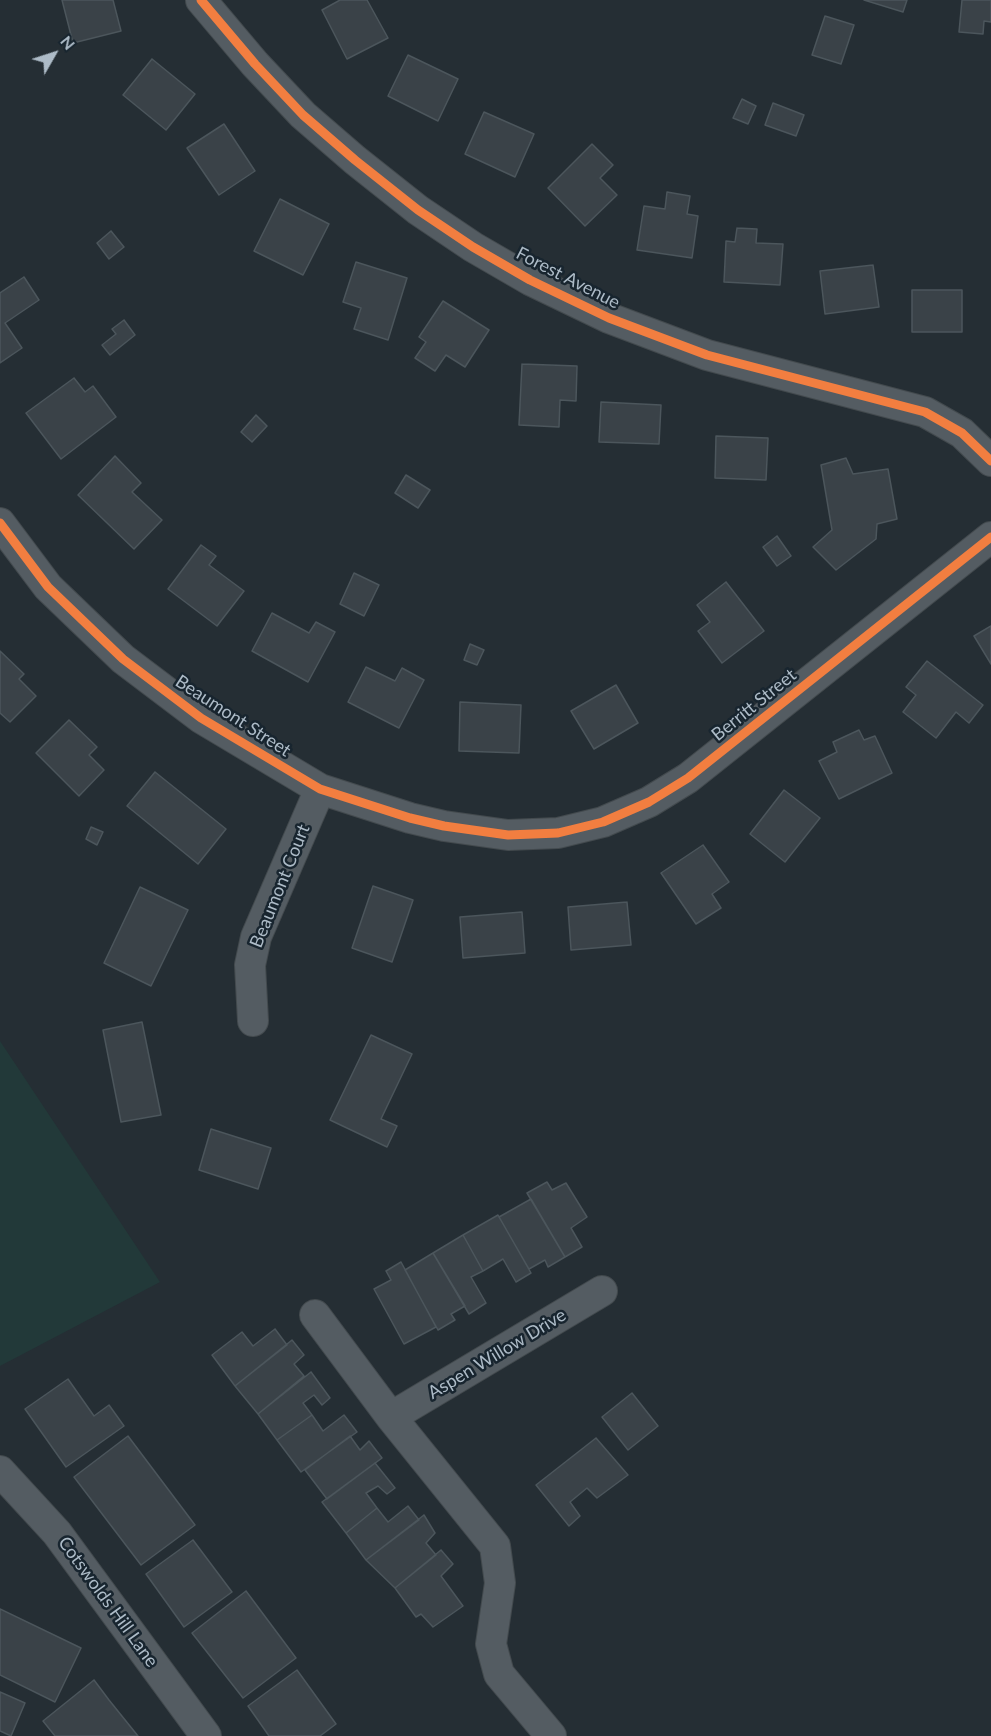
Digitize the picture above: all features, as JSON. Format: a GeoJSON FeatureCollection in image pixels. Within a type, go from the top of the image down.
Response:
{"type":"FeatureCollection","features":[{"type":"Feature","properties":{"kind":"street","name":"Forest Avenue"},"geometry":{"type":"LineString","coordinates":[[201,0],[255,64],[312,122],[418,210],[530,280],[609,318],[707,355],[925,412],[962,433],[991,461]]}},
{"type":"Feature","properties":{"kind":"street","name":"Beaumont Street"},"geometry":{"type":"LineString","coordinates":[[0,523],[48,587],[123,659],[201,718],[320,789],[410,818],[508,835]]}},
{"type":"Feature","properties":{"kind":"street","name":"Berritt Street"},"geometry":{"type":"LineString","coordinates":[[508,835],[558,833],[603,822],[649,802],[688,778],[991,537]]}},
{"type":"Feature","properties":{"kind":"street","name":"Beaumont Court"},"geometry":{"type":"LineString","coordinates":[[253,1021],[250,964],[256,937],[320,789]]}},
{"type":"Feature","properties":{"kind":"street","name":"Aspen Willow Drive"},"geometry":{"type":"LineString","coordinates":[[391,1417],[602,1291]]}},
{"type":"Feature","properties":{"kind":"street"},"geometry":{"type":"LineString","coordinates":[[315,1315],[391,1417],[495,1546],[500,1583],[491,1644],[499,1674],[551,1736]]}},
{"type":"Feature","properties":{"kind":"street","name":"Cotswolds Hill Lane"},"geometry":{"type":"LineString","coordinates":[[1,1474],[57,1533],[206,1736]]}},
{"type":"Feature","properties":{"kind":"green space"},"geometry":{"type":"Polygon","coordinates":[[[0,1041],[160,1282],[0,1366],[0,1041]]]}},
{"type":"Feature","properties":{"kind":"building"},"geometry":{"type":"Polygon","coordinates":[[[62,0],[113,0],[121,31],[73,43],[62,0]]]}},
{"type":"Feature","properties":{"kind":"building"},"geometry":{"type":"Polygon","coordinates":[[[340,0],[367,0],[388,38],[347,59],[322,10],[340,0]]]}},
{"type":"Feature","properties":{"kind":"building"},"geometry":{"type":"Polygon","coordinates":[[[864,0],[907,0],[903,12],[864,0]]]}},
{"type":"Feature","properties":{"kind":"building"},"geometry":{"type":"Polygon","coordinates":[[[962,0],[991,0],[991,22],[984,21],[983,34],[959,32],[962,0]]]}},
{"type":"Feature","properties":{"kind":"building"},"geometry":{"type":"Polygon","coordinates":[[[825,16],[854,25],[841,64],[812,55],[825,16]]]}},
{"type":"Feature","properties":{"kind":"building"},"geometry":{"type":"Polygon","coordinates":[[[408,55],[458,79],[438,121],[388,96],[408,55]]]}},
{"type":"Feature","properties":{"kind":"building"},"geometry":{"type":"Polygon","coordinates":[[[152,59],[195,94],[166,130],[123,95],[152,59]]]}},
{"type":"Feature","properties":{"kind":"building"},"geometry":{"type":"Polygon","coordinates":[[[742,99],[756,106],[748,124],[733,118],[742,99]]]}},
{"type":"Feature","properties":{"kind":"building"},"geometry":{"type":"Polygon","coordinates":[[[773,103],[804,115],[796,136],[765,125],[773,103]]]}},
{"type":"Feature","properties":{"kind":"building"},"geometry":{"type":"Polygon","coordinates":[[[484,112],[534,134],[515,177],[465,154],[484,112]]]}},
{"type":"Feature","properties":{"kind":"building"},"geometry":{"type":"Polygon","coordinates":[[[224,124],[255,171],[219,195],[187,148],[224,124]]]}},
{"type":"Feature","properties":{"kind":"building"},"geometry":{"type":"Polygon","coordinates":[[[592,144],[613,165],[600,178],[617,195],[585,226],[548,188],[592,144]]]}},
{"type":"Feature","properties":{"kind":"building"},"geometry":{"type":"Polygon","coordinates":[[[667,192],[690,196],[687,214],[698,216],[692,258],[637,250],[644,206],[665,209],[667,192]]]}},
{"type":"Feature","properties":{"kind":"building"},"geometry":{"type":"Polygon","coordinates":[[[280,199],[329,224],[303,275],[254,251],[280,199]]]}},
{"type":"Feature","properties":{"kind":"building"},"geometry":{"type":"Polygon","coordinates":[[[737,228],[757,229],[756,243],[783,244],[780,285],[724,282],[726,241],[735,242],[737,228]]]}},
{"type":"Feature","properties":{"kind":"building"},"geometry":{"type":"Polygon","coordinates":[[[111,231],[124,247],[109,259],[97,243],[111,231]]]}},
{"type":"Feature","properties":{"kind":"building"},"geometry":{"type":"Polygon","coordinates":[[[356,262],[407,278],[388,340],[354,329],[361,308],[343,302],[356,262]]]}},
{"type":"Feature","properties":{"kind":"building"},"geometry":{"type":"Polygon","coordinates":[[[873,265],[879,307],[825,314],[820,271],[873,265]]]}},
{"type":"Feature","properties":{"kind":"building"},"geometry":{"type":"Polygon","coordinates":[[[24,277],[39,300],[5,323],[22,348],[0,363],[0,293],[24,277]]]}},
{"type":"Feature","properties":{"kind":"building"},"geometry":{"type":"Polygon","coordinates":[[[912,290],[962,290],[962,332],[912,332],[912,290]]]}},
{"type":"Feature","properties":{"kind":"building"},"geometry":{"type":"Polygon","coordinates":[[[443,301],[489,330],[465,367],[446,355],[435,371],[415,358],[426,342],[419,337],[443,301]]]}},
{"type":"Feature","properties":{"kind":"building"},"geometry":{"type":"Polygon","coordinates":[[[124,320],[135,335],[110,355],[102,345],[116,334],[112,329],[124,320]]]}},
{"type":"Feature","properties":{"kind":"building"},"geometry":{"type":"Polygon","coordinates":[[[522,364],[577,366],[576,401],[560,400],[559,427],[519,425],[522,364]]]}},
{"type":"Feature","properties":{"kind":"building"},"geometry":{"type":"Polygon","coordinates":[[[74,378],[85,392],[93,386],[116,417],[61,459],[26,413],[74,378]]]}},
{"type":"Feature","properties":{"kind":"building"},"geometry":{"type":"Polygon","coordinates":[[[601,402],[661,405],[659,444],[599,442],[601,402]]]}},
{"type":"Feature","properties":{"kind":"building"},"geometry":{"type":"Polygon","coordinates":[[[256,415],[267,426],[252,442],[241,432],[256,415]]]}},
{"type":"Feature","properties":{"kind":"building"},"geometry":{"type":"Polygon","coordinates":[[[716,436],[768,438],[766,480],[715,478],[716,436]]]}},
{"type":"Feature","properties":{"kind":"building"},"geometry":{"type":"Polygon","coordinates":[[[115,456],[141,483],[132,492],[162,520],[134,549],[78,495],[115,456]]]}},
{"type":"Feature","properties":{"kind":"building"},"geometry":{"type":"Polygon","coordinates":[[[846,458],[853,474],[888,469],[897,519],[877,524],[876,539],[836,570],[813,547],[832,530],[821,465],[846,458]]]}},
{"type":"Feature","properties":{"kind":"building"},"geometry":{"type":"Polygon","coordinates":[[[406,475],[430,490],[418,508],[395,493],[406,475]]]}},
{"type":"Feature","properties":{"kind":"building"},"geometry":{"type":"Polygon","coordinates":[[[777,536],[791,556],[777,566],[763,547],[777,536]]]}},
{"type":"Feature","properties":{"kind":"building"},"geometry":{"type":"Polygon","coordinates":[[[201,545],[216,556],[209,565],[244,591],[217,626],[168,589],[201,545]]]}},
{"type":"Feature","properties":{"kind":"building"},"geometry":{"type":"Polygon","coordinates":[[[354,573],[379,585],[364,616],[340,604],[354,573]]]}},
{"type":"Feature","properties":{"kind":"building"},"geometry":{"type":"Polygon","coordinates":[[[726,582],[764,631],[722,663],[698,631],[710,622],[697,605],[726,582]]]}},
{"type":"Feature","properties":{"kind":"building"},"geometry":{"type":"Polygon","coordinates":[[[272,613],[309,633],[316,622],[335,632],[308,682],[252,651],[272,613]]]}},
{"type":"Feature","properties":{"kind":"building"},"geometry":{"type":"Polygon","coordinates":[[[991,626],[991,664],[974,636],[991,626]]]}},
{"type":"Feature","properties":{"kind":"building"},"geometry":{"type":"Polygon","coordinates":[[[470,644],[484,650],[477,665],[464,660],[470,644]]]}},
{"type":"Feature","properties":{"kind":"building"},"geometry":{"type":"Polygon","coordinates":[[[0,651],[24,674],[19,679],[36,696],[10,722],[0,713],[0,651]]]}},
{"type":"Feature","properties":{"kind":"building"},"geometry":{"type":"Polygon","coordinates":[[[927,661],[983,705],[969,723],[956,712],[936,738],[903,712],[916,695],[906,687],[927,661]]]}},
{"type":"Feature","properties":{"kind":"building"},"geometry":{"type":"Polygon","coordinates":[[[366,667],[395,681],[402,668],[424,680],[399,728],[348,702],[366,667]]]}},
{"type":"Feature","properties":{"kind":"building"},"geometry":{"type":"Polygon","coordinates":[[[616,685],[638,723],[594,749],[571,711],[616,685]]]}},
{"type":"Feature","properties":{"kind":"building"},"geometry":{"type":"Polygon","coordinates":[[[460,702],[521,705],[519,753],[459,751],[460,702]]]}},
{"type":"Feature","properties":{"kind":"building"},"geometry":{"type":"Polygon","coordinates":[[[69,720],[97,747],[89,755],[104,770],[79,796],[36,753],[69,720]]]}},
{"type":"Feature","properties":{"kind":"building"},"geometry":{"type":"Polygon","coordinates":[[[859,730],[864,740],[875,736],[892,773],[839,799],[819,761],[837,752],[833,742],[859,730]]]}},
{"type":"Feature","properties":{"kind":"building"},"geometry":{"type":"Polygon","coordinates":[[[155,772],[226,829],[198,864],[127,806],[155,772]]]}},
{"type":"Feature","properties":{"kind":"building"},"geometry":{"type":"Polygon","coordinates":[[[784,790],[820,818],[785,862],[750,834],[784,790]]]}},
{"type":"Feature","properties":{"kind":"building"},"geometry":{"type":"Polygon","coordinates":[[[91,827],[103,832],[97,845],[86,839],[91,827]]]}},
{"type":"Feature","properties":{"kind":"building"},"geometry":{"type":"Polygon","coordinates":[[[703,845],[729,882],[712,894],[721,908],[696,924],[661,873],[703,845]]]}},
{"type":"Feature","properties":{"kind":"building"},"geometry":{"type":"Polygon","coordinates":[[[373,886],[413,900],[392,962],[352,948],[373,886]]]}},
{"type":"Feature","properties":{"kind":"building"},"geometry":{"type":"Polygon","coordinates":[[[140,887],[188,910],[151,986],[104,963],[140,887]]]}},
{"type":"Feature","properties":{"kind":"building"},"geometry":{"type":"Polygon","coordinates":[[[627,902],[631,945],[571,950],[568,907],[627,902]]]}},
{"type":"Feature","properties":{"kind":"building"},"geometry":{"type":"Polygon","coordinates":[[[522,912],[525,953],[463,958],[460,917],[522,912]]]}},
{"type":"Feature","properties":{"kind":"building"},"geometry":{"type":"Polygon","coordinates":[[[142,1022],[161,1115],[121,1122],[103,1030],[142,1022]]]}},
{"type":"Feature","properties":{"kind":"building"},"geometry":{"type":"Polygon","coordinates":[[[371,1035],[412,1054],[381,1119],[397,1126],[387,1147],[330,1120],[371,1035]]]}},
{"type":"Feature","properties":{"kind":"building"},"geometry":{"type":"Polygon","coordinates":[[[211,1129],[271,1148],[258,1189],[199,1170],[211,1129]]]}},
{"type":"Feature","properties":{"kind":"building"},"geometry":{"type":"Polygon","coordinates":[[[547,1182],[552,1190],[566,1183],[587,1217],[571,1228],[582,1247],[565,1257],[527,1193],[547,1182]]]}},
{"type":"Feature","properties":{"kind":"building"},"geometry":{"type":"Polygon","coordinates":[[[531,1199],[565,1257],[548,1267],[545,1260],[529,1269],[499,1217],[531,1199]]]}},
{"type":"Feature","properties":{"kind":"building"},"geometry":{"type":"Polygon","coordinates":[[[498,1215],[531,1273],[516,1282],[503,1259],[483,1271],[463,1235],[498,1215]]]}},
{"type":"Feature","properties":{"kind":"building"},"geometry":{"type":"Polygon","coordinates":[[[463,1235],[483,1271],[471,1277],[486,1303],[469,1314],[433,1253],[463,1235]]]}},
{"type":"Feature","properties":{"kind":"building"},"geometry":{"type":"Polygon","coordinates":[[[433,1253],[465,1306],[451,1314],[455,1320],[438,1330],[405,1270],[433,1253]]]}},
{"type":"Feature","properties":{"kind":"building"},"geometry":{"type":"Polygon","coordinates":[[[401,1262],[436,1327],[404,1344],[374,1289],[391,1280],[386,1271],[401,1262]]]}},
{"type":"Feature","properties":{"kind":"building"},"geometry":{"type":"Polygon","coordinates":[[[275,1329],[287,1345],[235,1386],[212,1355],[242,1332],[253,1346],[275,1329]]]}},
{"type":"Feature","properties":{"kind":"building"},"geometry":{"type":"Polygon","coordinates":[[[292,1340],[304,1355],[294,1364],[304,1376],[258,1414],[235,1386],[292,1340]]]}},
{"type":"Feature","properties":{"kind":"building"},"geometry":{"type":"Polygon","coordinates":[[[311,1372],[330,1398],[322,1405],[314,1395],[303,1403],[312,1415],[277,1440],[258,1414],[311,1372]]]}},
{"type":"Feature","properties":{"kind":"building"},"geometry":{"type":"Polygon","coordinates":[[[68,1379],[94,1416],[109,1405],[124,1426],[66,1467],[25,1409],[68,1379]]]}},
{"type":"Feature","properties":{"kind":"building"},"geometry":{"type":"Polygon","coordinates":[[[632,1393],[658,1426],[628,1450],[602,1417],[632,1393]]]}},
{"type":"Feature","properties":{"kind":"building"},"geometry":{"type":"Polygon","coordinates":[[[312,1415],[323,1431],[344,1415],[357,1432],[301,1472],[277,1440],[312,1415]]]}},
{"type":"Feature","properties":{"kind":"building"},"geometry":{"type":"Polygon","coordinates":[[[128,1436],[195,1525],[141,1565],[74,1477],[128,1436]]]}},
{"type":"Feature","properties":{"kind":"building"},"geometry":{"type":"Polygon","coordinates":[[[350,1436],[360,1450],[369,1441],[382,1458],[327,1499],[305,1470],[350,1436]]]}},
{"type":"Feature","properties":{"kind":"building"},"geometry":{"type":"Polygon","coordinates":[[[596,1438],[628,1475],[597,1498],[587,1488],[570,1502],[580,1516],[569,1526],[536,1485],[596,1438]]]}},
{"type":"Feature","properties":{"kind":"building"},"geometry":{"type":"Polygon","coordinates":[[[375,1463],[395,1488],[387,1494],[378,1486],[366,1493],[377,1508],[346,1533],[322,1502],[375,1463]]]}},
{"type":"Feature","properties":{"kind":"building"},"geometry":{"type":"Polygon","coordinates":[[[408,1506],[419,1520],[366,1560],[346,1533],[377,1508],[388,1522],[408,1506]]]}},
{"type":"Feature","properties":{"kind":"building"},"geometry":{"type":"Polygon","coordinates":[[[424,1515],[435,1533],[426,1543],[436,1555],[395,1588],[366,1560],[424,1515]]]}},
{"type":"Feature","properties":{"kind":"building"},"geometry":{"type":"Polygon","coordinates":[[[193,1540],[232,1592],[184,1627],[146,1574],[193,1540]]]}},
{"type":"Feature","properties":{"kind":"building"},"geometry":{"type":"Polygon","coordinates":[[[441,1550],[453,1564],[441,1576],[463,1606],[433,1627],[421,1614],[416,1617],[395,1588],[441,1550]]]}},
{"type":"Feature","properties":{"kind":"building"},"geometry":{"type":"Polygon","coordinates":[[[246,1591],[296,1658],[243,1698],[192,1633],[246,1591]]]}},
{"type":"Feature","properties":{"kind":"building"},"geometry":{"type":"Polygon","coordinates":[[[0,1609],[81,1648],[55,1702],[0,1675],[0,1609]]]}},
{"type":"Feature","properties":{"kind":"building"},"geometry":{"type":"Polygon","coordinates":[[[297,1670],[336,1724],[320,1736],[269,1736],[248,1706],[297,1670]]]}},
{"type":"Feature","properties":{"kind":"building"},"geometry":{"type":"Polygon","coordinates":[[[94,1680],[138,1736],[55,1736],[43,1721],[94,1680]]]}},
{"type":"Feature","properties":{"kind":"building"},"geometry":{"type":"Polygon","coordinates":[[[0,1692],[25,1703],[11,1736],[0,1731],[0,1692]]]}},
{"type":"Feature","properties":{"kind":"cycle path"},"geometry":{"type":"LineString","coordinates":[[201,0],[255,64],[303,115],[418,210],[473,247],[530,280],[609,318],[707,355],[925,412],[962,433],[991,461]]}},
{"type":"Feature","properties":{"kind":"cycle path"},"geometry":{"type":"LineString","coordinates":[[0,523],[48,587],[123,659],[201,718],[320,789],[410,818],[444,826],[508,835],[558,833],[603,822],[649,802],[688,778],[991,537]]}}]}
